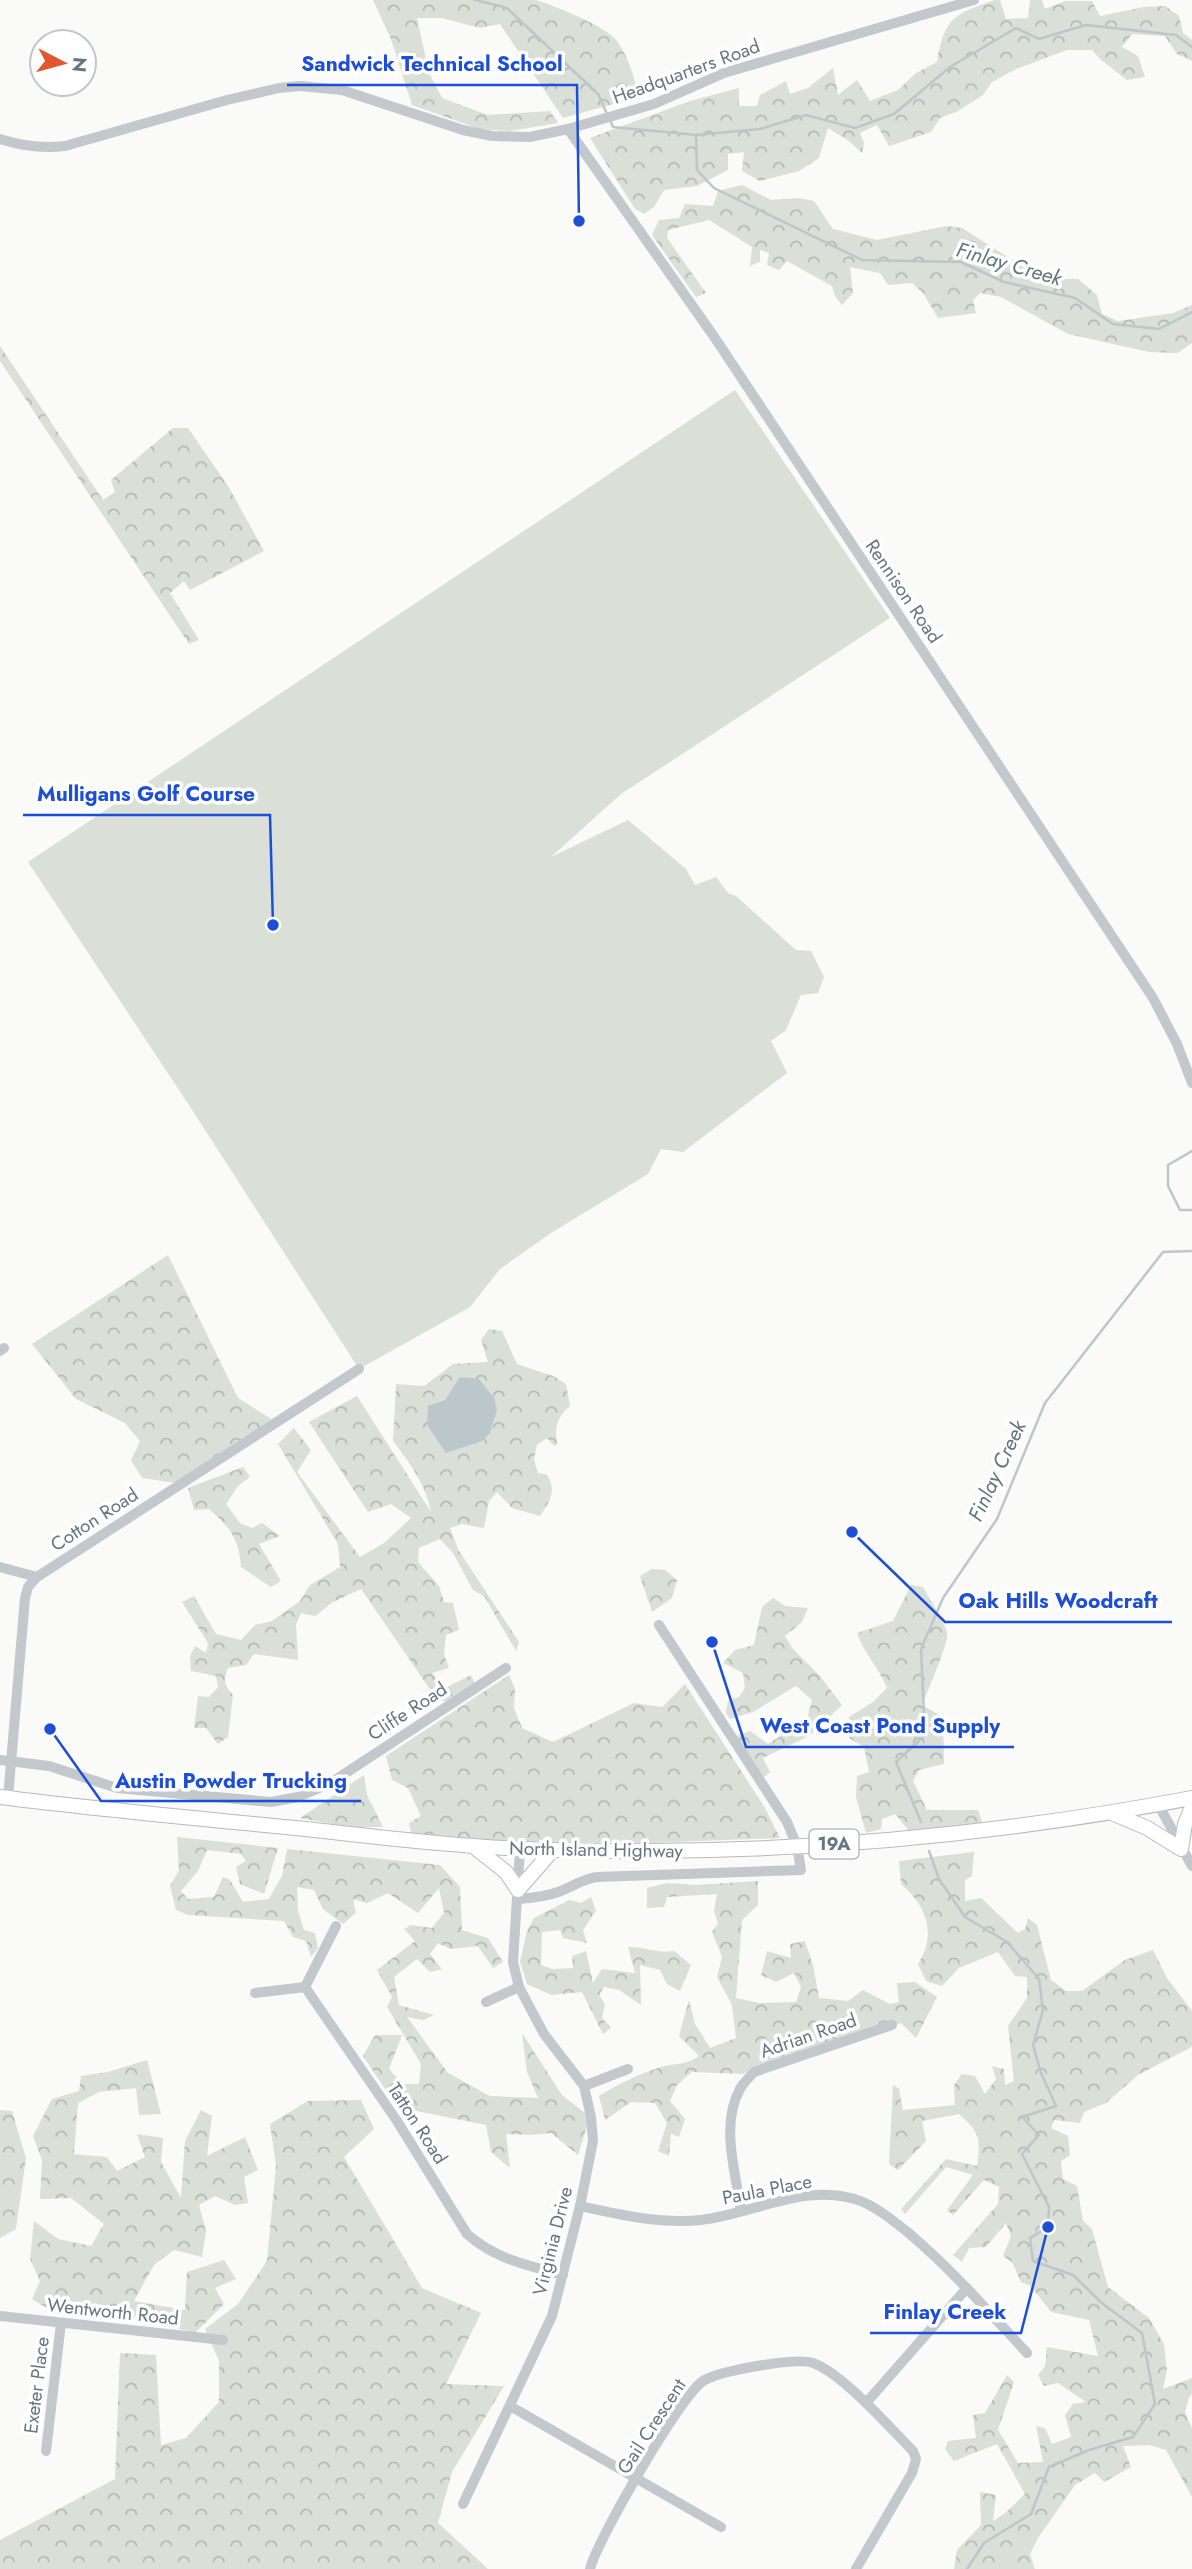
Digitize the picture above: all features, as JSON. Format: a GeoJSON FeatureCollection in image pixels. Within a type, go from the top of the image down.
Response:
{"type":"FeatureCollection","features":[{"type":"Feature","properties":{"kind":"main road","name":"North Island Highway"},"geometry":{"type":"LineString","coordinates":[[4,1797],[473,1846],[682,1851],[797,1846],[974,1831],[1192,1798]]}},
{"type":"Feature","properties":{"kind":"main road"},"geometry":{"type":"LineString","coordinates":[[1112,1812],[1147,1828],[1181,1849],[1185,1824],[1192,1807]]}},
{"type":"Feature","properties":{"kind":"main road"},"geometry":{"type":"LineString","coordinates":[[473,1846],[506,1872],[518,1895],[553,1850]]}},
{"type":"Feature","properties":{"kind":"street","name":"Headquarters Road"},"geometry":{"type":"LineString","coordinates":[[0,139],[23,146],[65,146],[227,100],[300,86],[342,90],[463,130],[492,136],[530,137],[654,104],[724,73],[974,0]]}},
{"type":"Feature","properties":{"kind":"street","name":"Rennison Road"},"geometry":{"type":"LineString","coordinates":[[568,129],[715,338],[1153,998],[1177,1044],[1192,1083]]}},
{"type":"Feature","properties":{"kind":"street","name":"Cotton Road"},"geometry":{"type":"LineString","coordinates":[[37,1577],[359,1369]]}},
{"type":"Feature","properties":{"kind":"street"},"geometry":{"type":"LineString","coordinates":[[0,1567],[37,1577],[25,1598],[4,1797]]}},
{"type":"Feature","properties":{"kind":"street"},"geometry":{"type":"LineString","coordinates":[[518,1895],[543,1897],[585,1878],[801,1870],[797,1846],[787,1822],[659,1625]]}},
{"type":"Feature","properties":{"kind":"street","name":"Cliffe Road"},"geometry":{"type":"LineString","coordinates":[[6,1761],[63,1770],[117,1788],[271,1802],[298,1797],[329,1784],[506,1668]]}},
{"type":"Feature","properties":{"kind":"street"},"geometry":{"type":"LineString","coordinates":[[1158,1804],[1192,1866]]}},
{"type":"Feature","properties":{"kind":"street","name":"Virginia Drive"},"geometry":{"type":"LineString","coordinates":[[463,2504],[552,2316],[580,2206],[593,2141],[584,2086],[544,2035],[519,1987],[513,1962],[520,1849]]}},
{"type":"Feature","properties":{"kind":"street"},"geometry":{"type":"LineString","coordinates":[[255,1993],[305,1987],[336,1926]]}},
{"type":"Feature","properties":{"kind":"street","name":"Tatton Road"},"geometry":{"type":"LineString","coordinates":[[305,1987],[397,2121],[467,2234],[482,2248],[503,2259],[563,2275]]}},
{"type":"Feature","properties":{"kind":"street"},"geometry":{"type":"LineString","coordinates":[[486,2002],[519,1987]]}},
{"type":"Feature","properties":{"kind":"street","name":"Adrian Road"},"geometry":{"type":"LineString","coordinates":[[741,2211],[730,2130],[733,2106],[741,2088],[754,2072],[892,2025]]}},
{"type":"Feature","properties":{"kind":"street"},"geometry":{"type":"LineString","coordinates":[[584,2086],[628,2069]]}},
{"type":"Feature","properties":{"kind":"street","name":"Paula Place"},"geometry":{"type":"LineString","coordinates":[[580,2206],[639,2220],[701,2220],[813,2195],[840,2196],[862,2202],[885,2214],[942,2262],[1027,2353]]}},
{"type":"Feature","properties":{"kind":"street"},"geometry":{"type":"LineString","coordinates":[[866,2403],[967,2288]]}},
{"type":"Feature","properties":{"kind":"street","name":"Wentworth Road"},"geometry":{"type":"LineString","coordinates":[[0,2316],[223,2340]]}},
{"type":"Feature","properties":{"kind":"street","name":"Exeter Place"},"geometry":{"type":"LineString","coordinates":[[46,2451],[61,2323]]}},
{"type":"Feature","properties":{"kind":"street","name":"Gail Crescent"},"geometry":{"type":"LineString","coordinates":[[590,2569],[636,2478],[688,2396],[702,2382],[721,2373],[790,2362],[811,2362],[829,2372],[866,2403],[913,2451],[916,2459],[912,2473],[856,2569]]}},
{"type":"Feature","properties":{"kind":"street"},"geometry":{"type":"LineString","coordinates":[[510,2406],[721,2527]]}},
{"type":"Feature","properties":{"kind":"green space"},"geometry":{"type":"Polygon","coordinates":[[[373,0],[535,0],[554,6],[602,29],[617,41],[628,61],[639,97],[563,118],[500,24],[480,28],[442,18],[417,18],[429,73],[442,98],[488,115],[550,111],[558,123],[510,131],[480,129],[412,105],[391,39],[373,0]]]}},
{"type":"Feature","properties":{"kind":"green space"},"geometry":{"type":"Polygon","coordinates":[[[1000,0],[1006,19],[1028,18],[1030,0],[1042,0],[1045,9],[1065,1],[1092,1],[1100,16],[1144,7],[1165,6],[1179,16],[1183,33],[1192,40],[1192,61],[1177,54],[1165,36],[1132,34],[1122,47],[1138,56],[1145,77],[1127,80],[1092,50],[1067,50],[1016,69],[992,82],[983,95],[958,111],[940,118],[931,132],[889,146],[877,125],[860,133],[864,143],[862,153],[828,128],[819,158],[799,171],[760,181],[742,171],[744,152],[728,154],[728,170],[697,186],[664,190],[654,207],[644,214],[635,209],[590,138],[690,101],[739,88],[739,106],[757,106],[760,95],[786,81],[790,94],[808,88],[833,68],[838,95],[857,80],[870,101],[898,90],[916,73],[937,62],[944,35],[954,19],[970,9],[1000,0]]]}},
{"type":"Feature","properties":{"kind":"green space"},"geometry":{"type":"Polygon","coordinates":[[[742,185],[771,200],[799,198],[814,201],[833,229],[877,240],[946,226],[962,228],[1031,272],[1038,284],[1053,279],[1078,279],[1097,295],[1102,314],[1118,321],[1173,313],[1192,305],[1192,343],[1178,353],[1149,352],[1068,334],[1001,297],[980,293],[973,300],[976,313],[938,318],[923,293],[912,283],[888,285],[880,273],[850,267],[853,293],[842,305],[832,286],[787,261],[779,270],[767,265],[769,253],[760,250],[760,262],[750,266],[752,247],[709,220],[668,230],[667,238],[706,293],[696,297],[652,235],[659,220],[679,218],[685,204],[713,206],[718,191],[742,185]]]}},
{"type":"Feature","properties":{"kind":"green space"},"geometry":{"type":"Polygon","coordinates":[[[0,346],[103,500],[115,492],[111,480],[173,428],[188,428],[228,486],[264,551],[190,590],[184,581],[170,593],[199,640],[189,644],[0,361],[0,346]]]}},
{"type":"Feature","properties":{"kind":"green space"},"geometry":{"type":"Polygon","coordinates":[[[735,390],[890,618],[621,794],[551,857],[628,820],[686,869],[695,885],[716,877],[728,893],[736,896],[796,950],[811,951],[824,977],[818,993],[801,995],[786,1030],[771,1041],[787,1073],[683,1152],[661,1149],[648,1174],[551,1233],[500,1269],[470,1307],[359,1369],[28,862],[735,390]]]}},
{"type":"Feature","properties":{"kind":"green space"},"geometry":{"type":"Polygon","coordinates":[[[168,1255],[238,1398],[276,1422],[182,1484],[142,1478],[131,1460],[140,1441],[125,1423],[76,1399],[32,1344],[168,1255]]]}},
{"type":"Feature","properties":{"kind":"green space"},"geometry":{"type":"Polygon","coordinates":[[[489,1329],[502,1331],[517,1364],[553,1376],[566,1384],[570,1406],[558,1423],[557,1444],[554,1446],[547,1438],[537,1445],[534,1459],[538,1473],[547,1475],[552,1486],[549,1501],[540,1516],[512,1508],[497,1492],[489,1501],[484,1528],[462,1524],[450,1528],[459,1551],[519,1642],[516,1651],[484,1596],[473,1590],[453,1553],[440,1539],[419,1548],[418,1562],[439,1586],[444,1602],[453,1603],[459,1630],[446,1635],[444,1654],[449,1668],[432,1673],[445,1688],[471,1675],[476,1686],[451,1701],[438,1701],[361,1589],[333,1602],[315,1616],[301,1613],[296,1625],[298,1660],[254,1654],[246,1665],[228,1668],[225,1682],[233,1695],[228,1737],[218,1744],[206,1728],[194,1728],[198,1696],[209,1697],[218,1687],[216,1676],[191,1671],[190,1656],[195,1646],[206,1653],[208,1643],[182,1602],[194,1596],[216,1634],[241,1640],[255,1625],[272,1621],[300,1601],[310,1585],[340,1567],[338,1544],[278,1444],[294,1428],[311,1450],[297,1472],[360,1557],[384,1543],[411,1518],[391,1504],[368,1512],[309,1422],[357,1396],[431,1512],[421,1483],[393,1441],[396,1384],[424,1386],[453,1364],[488,1362],[481,1340],[489,1329]],[[461,1377],[445,1400],[490,1433],[497,1410],[461,1377]]]}},
{"type":"Feature","properties":{"kind":"green space"},"geometry":{"type":"Polygon","coordinates":[[[243,1467],[250,1477],[238,1486],[226,1504],[240,1523],[252,1528],[262,1523],[280,1536],[259,1544],[281,1581],[271,1587],[241,1567],[232,1534],[209,1509],[194,1510],[188,1488],[243,1467]]]}},
{"type":"Feature","properties":{"kind":"green space"},"geometry":{"type":"Polygon","coordinates":[[[652,1569],[665,1570],[677,1580],[672,1598],[652,1612],[640,1576],[652,1569]]]}},
{"type":"Feature","properties":{"kind":"green space"},"geometry":{"type":"Polygon","coordinates":[[[911,1585],[923,1587],[947,1632],[942,1656],[922,1705],[943,1717],[944,1764],[919,1770],[913,1781],[927,1810],[978,1810],[983,1824],[910,1832],[895,1814],[882,1819],[881,1829],[866,1833],[856,1797],[857,1776],[869,1772],[864,1747],[849,1738],[849,1717],[873,1702],[887,1688],[857,1633],[893,1621],[911,1585]]]}},
{"type":"Feature","properties":{"kind":"green space"},"geometry":{"type":"Polygon","coordinates":[[[773,1598],[785,1606],[808,1608],[802,1622],[785,1636],[793,1649],[820,1676],[842,1705],[809,1736],[763,1758],[770,1772],[763,1778],[737,1736],[750,1731],[768,1744],[807,1719],[812,1700],[796,1686],[753,1712],[730,1719],[726,1713],[728,1701],[739,1697],[745,1688],[743,1673],[723,1663],[735,1650],[754,1645],[762,1607],[773,1598]]]}},
{"type":"Feature","properties":{"kind":"green space"},"geometry":{"type":"Polygon","coordinates":[[[509,1675],[515,1689],[514,1708],[522,1728],[553,1742],[634,1703],[662,1707],[685,1684],[765,1808],[780,1838],[646,1843],[509,1841],[411,1833],[409,1823],[421,1816],[408,1788],[392,1780],[386,1756],[509,1675]]]}},
{"type":"Feature","properties":{"kind":"green space"},"geometry":{"type":"Polygon","coordinates":[[[364,1775],[367,1795],[383,1827],[349,1827],[300,1818],[364,1775]]]}},
{"type":"Feature","properties":{"kind":"green space"},"geometry":{"type":"Polygon","coordinates":[[[177,1837],[278,1848],[264,1894],[240,1884],[236,1867],[246,1861],[241,1854],[207,1850],[198,1871],[181,1891],[188,1899],[214,1897],[223,1877],[230,1880],[243,1902],[269,1899],[282,1876],[287,1849],[440,1865],[460,1887],[462,1930],[488,1938],[503,1962],[493,1968],[478,1946],[450,1949],[438,1943],[430,1954],[442,1969],[430,1972],[417,1959],[394,1977],[399,2005],[434,2015],[423,2020],[407,2017],[448,2073],[490,2096],[538,2098],[527,2072],[522,2033],[562,2095],[590,2117],[578,2155],[551,2133],[506,2134],[510,2168],[491,2152],[486,2125],[397,2107],[363,2056],[375,2035],[402,2035],[389,2069],[403,2084],[419,2084],[421,2064],[387,2007],[392,1997],[377,1970],[415,1941],[404,1929],[411,1925],[432,1928],[444,1913],[439,1888],[418,1913],[388,1893],[367,1903],[353,1899],[356,1913],[343,1924],[323,1909],[314,1890],[297,1887],[298,1911],[304,1930],[315,1933],[318,1948],[311,1957],[306,1941],[293,1937],[284,1921],[188,1915],[176,1910],[170,1886],[179,1870],[177,1837]]]}},
{"type":"Feature","properties":{"kind":"green space"},"geometry":{"type":"Polygon","coordinates":[[[974,1852],[972,1876],[965,1880],[965,1901],[981,1898],[1018,1933],[1025,1929],[1028,1918],[1037,1925],[1051,1980],[1066,1991],[1082,1991],[1125,1960],[1153,1950],[1167,1978],[1192,2011],[1190,2048],[1138,2075],[1106,2103],[1084,2112],[1080,2123],[1054,2120],[1051,2128],[1068,2136],[1070,2155],[1061,2161],[1063,2179],[1077,2186],[1083,2221],[1092,2229],[1108,2287],[1149,2318],[1164,2344],[1167,2370],[1163,2389],[1192,2378],[1192,2394],[1185,2413],[1192,2428],[1192,2497],[1166,2450],[1149,2445],[1123,2446],[1131,2467],[1104,2482],[1095,2473],[1075,2485],[1030,2554],[1035,2569],[954,2569],[957,2550],[981,2525],[980,2492],[996,2495],[993,2521],[1025,2494],[997,2444],[954,2461],[945,2449],[948,2441],[976,2438],[973,2415],[985,2413],[1007,2375],[1014,2382],[998,2430],[1018,2463],[1043,2462],[1036,2426],[1045,2428],[1052,2444],[1071,2437],[1065,2415],[1073,2404],[1086,2402],[1058,2383],[1044,2386],[1038,2375],[1045,2366],[1047,2347],[1098,2356],[1089,2320],[1051,2312],[1031,2286],[1021,2282],[1012,2262],[1003,2256],[1011,2236],[1006,2223],[986,2247],[969,2248],[962,2262],[953,2255],[998,2204],[999,2187],[984,2180],[953,2215],[947,2210],[973,2175],[946,2167],[905,2214],[901,2209],[946,2159],[977,2166],[979,2142],[975,2131],[959,2114],[922,2121],[926,2141],[898,2170],[889,2164],[893,2085],[899,2089],[903,2110],[955,2105],[954,2085],[962,2074],[975,2076],[985,2094],[996,2079],[992,2066],[1004,2069],[1005,2085],[1014,2081],[1008,2026],[1027,1998],[1027,1977],[1015,1976],[998,1952],[959,1968],[942,1986],[926,1981],[918,1964],[927,1942],[926,1921],[917,1902],[901,1884],[899,1861],[974,1852]]]}},
{"type":"Feature","properties":{"kind":"green space"},"geometry":{"type":"Polygon","coordinates":[[[758,1881],[758,1905],[742,1920],[736,1998],[760,2003],[796,2002],[801,1987],[794,1973],[776,1982],[761,1975],[767,1951],[791,1958],[790,1944],[805,1941],[819,1998],[848,2001],[863,1990],[890,2004],[899,2002],[897,1983],[915,1982],[937,1997],[916,2038],[901,2023],[742,2074],[692,2072],[677,2085],[670,2101],[685,2119],[679,2137],[671,2134],[669,2156],[658,2151],[667,2123],[655,2103],[631,2102],[605,2120],[599,2096],[645,2073],[699,2056],[679,2036],[689,2000],[695,2024],[710,2048],[736,2038],[732,2005],[717,1977],[722,1957],[712,1932],[718,1923],[714,1911],[717,1894],[667,1897],[664,1907],[647,1908],[647,1888],[668,1883],[695,1885],[758,1881]]]}},
{"type":"Feature","properties":{"kind":"green space"},"geometry":{"type":"Polygon","coordinates":[[[591,1897],[596,1911],[583,1930],[587,1943],[563,1938],[560,1930],[542,1932],[541,1965],[552,1969],[573,1968],[572,1956],[586,1951],[593,1983],[602,1969],[635,1973],[628,1947],[674,1951],[691,1965],[680,1991],[667,1984],[660,1970],[640,1965],[641,2005],[619,1990],[604,1987],[599,1995],[605,2004],[602,2018],[611,2028],[603,2034],[582,1992],[551,1995],[527,1984],[520,1962],[527,1931],[534,1918],[569,1900],[581,1903],[591,1897]]]}},
{"type":"Feature","properties":{"kind":"green space"},"geometry":{"type":"Polygon","coordinates":[[[147,2060],[161,2114],[139,2115],[136,2088],[99,2092],[78,2103],[74,2154],[107,2157],[117,2171],[145,2157],[137,2134],[163,2138],[161,2162],[181,2198],[185,2141],[201,2110],[212,2116],[207,2156],[245,2137],[258,2170],[244,2177],[248,2203],[235,2205],[215,2196],[199,2205],[206,2231],[202,2257],[174,2250],[154,2265],[134,2301],[185,2310],[187,2272],[224,2260],[236,2279],[215,2288],[224,2304],[195,2333],[124,2314],[53,2312],[32,2299],[40,2281],[30,2259],[34,2221],[58,2239],[91,2246],[104,2224],[71,2198],[40,2199],[42,2160],[33,2136],[52,2099],[79,2091],[81,2076],[108,2072],[147,2060]]]}},
{"type":"Feature","properties":{"kind":"green space"},"geometry":{"type":"Polygon","coordinates":[[[361,2100],[374,2129],[344,2157],[422,2288],[481,2313],[446,2384],[504,2386],[452,2472],[438,2523],[488,2569],[0,2569],[0,2540],[115,2479],[120,2353],[156,2355],[161,2445],[186,2438],[219,2402],[219,2361],[205,2329],[238,2304],[267,2261],[276,2165],[270,2124],[308,2101],[361,2100]]]}},
{"type":"Feature","properties":{"kind":"green space"},"geometry":{"type":"Polygon","coordinates":[[[0,2110],[12,2111],[26,2158],[16,2229],[0,2238],[0,2110]]]}},
{"type":"Feature","properties":{"kind":"shaded area"},"geometry":{"type":"Polygon","coordinates":[[[460,1377],[479,1379],[494,1398],[497,1410],[490,1433],[482,1441],[446,1453],[427,1425],[428,1406],[445,1400],[460,1377]]]}},
{"type":"Feature","properties":{"kind":"waterway"},"geometry":{"type":"LineString","coordinates":[[475,0],[507,8],[598,94],[607,114]]}},
{"type":"Feature","properties":{"kind":"waterway"},"geometry":{"type":"LineString","coordinates":[[610,120],[613,127],[696,135],[760,129],[806,115],[855,128],[894,114],[950,67],[1016,28],[1039,39],[1086,25],[1176,35],[1192,47]]}},
{"type":"Feature","properties":{"kind":"waterway","name":"Finlay Creek"},"geometry":{"type":"LineString","coordinates":[[696,135],[697,170],[714,188],[862,260],[961,262],[1004,282],[1075,298],[1113,324],[1159,329],[1192,312]]}},
{"type":"Feature","properties":{"kind":"waterway","name":"Finlay Creek"},"geometry":{"type":"LineString","coordinates":[[1192,1151],[1168,1165],[1168,1186],[1180,1210],[1192,1210]]}},
{"type":"Feature","properties":{"kind":"waterway","name":"Finlay Creek"},"geometry":{"type":"LineString","coordinates":[[921,1822],[896,1762],[925,1735],[921,1649],[943,1598],[997,1519],[1045,1403],[1163,1252],[1192,1251]]}},
{"type":"Feature","properties":{"kind":"waterway","name":"Finlay Creek"},"geometry":{"type":"LineString","coordinates":[[929,1851],[939,1879],[965,1917],[1007,1942],[1039,1979],[1043,2010],[1033,2045],[1041,2073],[1056,2106],[1022,2117],[1039,2135],[1022,2154],[1049,2207],[1048,2227],[1030,2238],[1033,2261],[1073,2275],[1103,2304],[1142,2333],[1155,2404],[1133,2437],[1089,2450],[1049,2467],[1031,2514],[984,2543],[967,2569]]}},
{"type":"Feature","properties":{"kind":"place","name":"Sandwick Technical School"},"geometry":{"type":"Point","coordinates":[579,221]}},
{"type":"Feature","properties":{"kind":"place","name":"Mulligans Golf Course"},"geometry":{"type":"Point","coordinates":[273,925]}},
{"type":"Feature","properties":{"kind":"place","name":"Oak Hills Woodcraft"},"geometry":{"type":"Point","coordinates":[852,1532]}},
{"type":"Feature","properties":{"kind":"place","name":"West Coast Pond Supply"},"geometry":{"type":"Point","coordinates":[712,1642]}},
{"type":"Feature","properties":{"kind":"place","name":"Austin Powder Trucking"},"geometry":{"type":"Point","coordinates":[50,1729]}},
{"type":"Feature","properties":{"kind":"place","name":"Finlay Creek"},"geometry":{"type":"Point","coordinates":[1048,2227]}}]}
